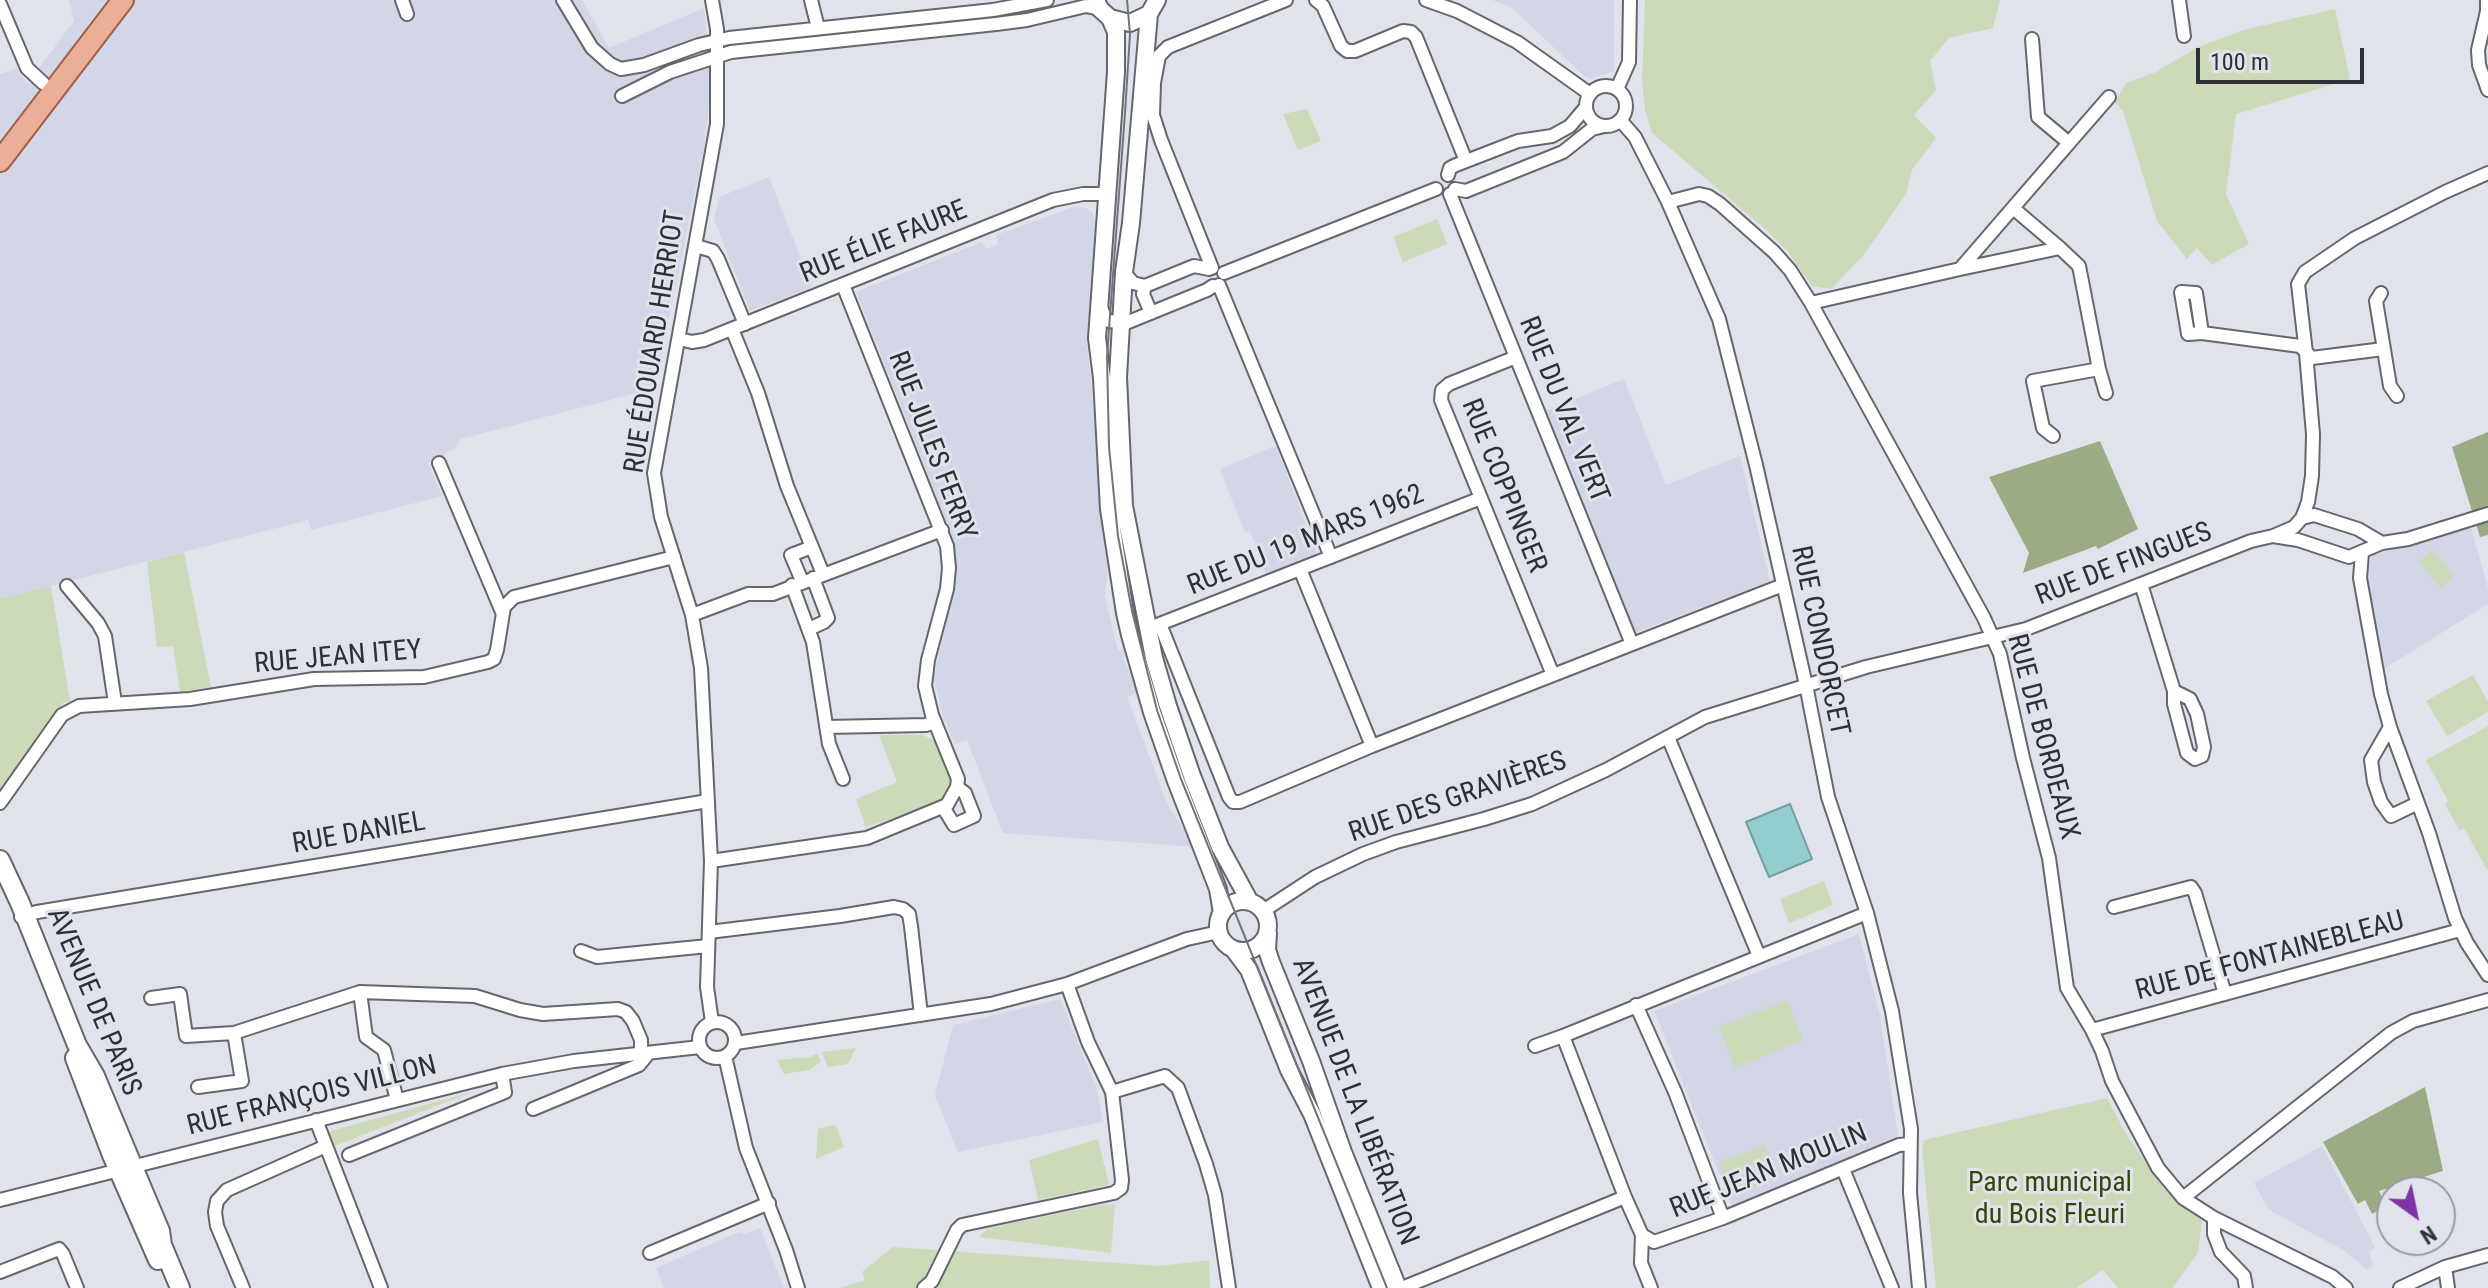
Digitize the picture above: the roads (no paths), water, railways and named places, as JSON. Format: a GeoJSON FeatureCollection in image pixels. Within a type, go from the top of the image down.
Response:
{"type":"FeatureCollection","features":[{"type":"Feature","properties":{"kind":"main road"},"geometry":{"type":"LineString","coordinates":[[0,139],[107,0]]}},
{"type":"Feature","properties":{"kind":"main road"},"geometry":{"type":"LineString","coordinates":[[0,161],[123,0]]}},
{"type":"Feature","properties":{"kind":"main road","name":"AVENUE DE PARIS"},"geometry":{"type":"LineString","coordinates":[[0,860],[83,1082],[160,1231],[162,1245],[180,1288]]}},
{"type":"Feature","properties":{"kind":"main road","name":"AVENUE DE PARIS"},"geometry":{"type":"LineString","coordinates":[[0,878],[21,917],[77,1045],[95,1076],[170,1288]]}},
{"type":"Feature","properties":{"kind":"street"},"geometry":{"type":"LineString","coordinates":[[402,0],[407,14]]}},
{"type":"Feature","properties":{"kind":"street"},"geometry":{"type":"LineString","coordinates":[[563,0],[592,48],[601,58],[621,69],[644,65],[718,40],[993,10],[1047,0]]}},
{"type":"Feature","properties":{"kind":"street","name":"RUE ÉDOUARD HERRIOT"},"geometry":{"type":"LineString","coordinates":[[712,0],[718,40],[717,124],[654,473],[657,501],[692,615],[701,668],[711,861],[707,987],[712,1022]]}},
{"type":"Feature","properties":{"kind":"street"},"geometry":{"type":"LineString","coordinates":[[811,0],[818,28]]}},
{"type":"Feature","properties":{"kind":"street"},"geometry":{"type":"LineString","coordinates":[[1286,0],[1168,47],[1159,56],[1153,115],[1331,557]]}},
{"type":"Feature","properties":{"kind":"street"},"geometry":{"type":"LineString","coordinates":[[1316,0],[1328,15],[1341,46],[1347,51],[1355,51],[1403,31],[1411,32],[1416,37],[1466,161]]}},
{"type":"Feature","properties":{"kind":"street"},"geometry":{"type":"LineString","coordinates":[[1426,0],[1477,20],[1517,42],[1590,94]]}},
{"type":"Feature","properties":{"kind":"street"},"geometry":{"type":"LineString","coordinates":[[1617,89],[1629,62],[1630,0]]}},
{"type":"Feature","properties":{"kind":"street"},"geometry":{"type":"LineString","coordinates":[[2179,0],[2184,36]]}},
{"type":"Feature","properties":{"kind":"street"},"geometry":{"type":"LineString","coordinates":[[2487,0],[2478,50],[2479,65],[2488,90]]}},
{"type":"Feature","properties":{"kind":"street"},"geometry":{"type":"LineString","coordinates":[[0,4],[27,68],[43,83]]}},
{"type":"Feature","properties":{"kind":"street"},"geometry":{"type":"LineString","coordinates":[[622,96],[650,80],[717,55],[1027,20],[1086,6],[1102,9],[1130,23],[1153,7]]}},
{"type":"Feature","properties":{"kind":"street"},"geometry":{"type":"LineString","coordinates":[[1153,7],[1121,323],[1117,397],[1124,506],[1154,627],[1168,706],[1192,776],[1237,882],[1257,907],[1269,925],[1261,944],[1242,952],[1234,950],[1222,940],[1219,932],[1222,913],[1232,904],[1257,907]]}},
{"type":"Feature","properties":{"kind":"street"},"geometry":{"type":"LineString","coordinates":[[1102,9],[1116,32],[1116,72],[1097,338],[1109,509],[1125,613],[1152,712],[1210,866],[1222,913]]}},
{"type":"Feature","properties":{"kind":"street"},"geometry":{"type":"LineString","coordinates":[[2032,39],[2038,117],[2069,143]]}},
{"type":"Feature","properties":{"kind":"street"},"geometry":{"type":"LineString","coordinates":[[1436,189],[1443,195],[1466,191],[1563,152],[1592,129],[1621,121],[1626,110],[1625,98],[1617,89],[1606,86],[1590,94],[1586,107],[1570,126],[1552,136],[1518,141],[1466,161],[1450,168],[1448,175]]}},
{"type":"Feature","properties":{"kind":"street"},"geometry":{"type":"LineString","coordinates":[[1960,269],[2109,97]]}},
{"type":"Feature","properties":{"kind":"street"},"geometry":{"type":"LineString","coordinates":[[1586,107],[1594,122],[1604,126]]}},
{"type":"Feature","properties":{"kind":"street"},"geometry":{"type":"LineString","coordinates":[[1621,121],[1635,137],[1668,202]]}},
{"type":"Feature","properties":{"kind":"street"},"geometry":{"type":"LineString","coordinates":[[2302,525],[2312,476],[2313,432],[2298,284],[2305,272],[2355,238],[2488,173]]}},
{"type":"Feature","properties":{"kind":"street"},"geometry":{"type":"LineString","coordinates":[[1436,189],[1437,179],[1448,175],[1454,179],[1452,192]]}},
{"type":"Feature","properties":{"kind":"street"},"geometry":{"type":"LineString","coordinates":[[1099,303],[1105,318],[1121,323],[1151,313],[1216,276],[1436,189]]}},
{"type":"Feature","properties":{"kind":"street","name":"RUE DU VAL VERT"},"geometry":{"type":"LineString","coordinates":[[1452,192],[1632,644]]}},
{"type":"Feature","properties":{"kind":"street","name":"RUE ÉLIE FAURE"},"geometry":{"type":"LineString","coordinates":[[679,339],[692,342],[704,340],[1053,200],[1083,194],[1108,194]]}},
{"type":"Feature","properties":{"kind":"street","name":"RUE DE BORDEAUX"},"geometry":{"type":"LineString","coordinates":[[1668,202],[1699,194],[1708,196],[1782,261],[1811,303],[1993,636],[2049,858],[2067,988],[2092,1030],[2112,1081],[2158,1168],[2183,1198],[2214,1218],[2333,1277],[2346,1288]]}},
{"type":"Feature","properties":{"kind":"street","name":"RUE CONDORCET"},"geometry":{"type":"LineString","coordinates":[[1668,202],[1719,319],[1756,465],[1828,797],[1867,913],[1892,1011],[1911,1129],[1910,1193],[1919,1288]]}},
{"type":"Feature","properties":{"kind":"street"},"geometry":{"type":"LineString","coordinates":[[2013,208],[2079,266],[2106,393]]}},
{"type":"Feature","properties":{"kind":"street"},"geometry":{"type":"LineString","coordinates":[[696,246],[713,251],[718,259],[787,486],[812,547],[808,580],[809,629],[829,744],[843,779]]}},
{"type":"Feature","properties":{"kind":"street"},"geometry":{"type":"LineString","coordinates":[[1811,303],[2060,248]]}},
{"type":"Feature","properties":{"kind":"street"},"geometry":{"type":"LineString","coordinates":[[1124,272],[1133,283],[1145,286],[1194,266],[1216,276]]}},
{"type":"Feature","properties":{"kind":"street","name":"RUE JULES FERRY"},"geometry":{"type":"LineString","coordinates":[[843,285],[942,530],[949,568],[947,589],[928,660],[925,686],[935,722],[958,779],[957,787],[965,793],[974,816],[954,825],[943,807]]}},
{"type":"Feature","properties":{"kind":"street"},"geometry":{"type":"LineString","coordinates":[[1145,286],[1143,294],[1151,313]]}},
{"type":"Feature","properties":{"kind":"street"},"geometry":{"type":"LineString","coordinates":[[2381,293],[2376,301],[2383,349],[2390,386],[2397,396]]}},
{"type":"Feature","properties":{"kind":"street"},"geometry":{"type":"LineString","coordinates":[[2202,333],[2300,346],[2312,358],[2383,349]]}},
{"type":"Feature","properties":{"kind":"street","name":"RUE COPPINGER"},"geometry":{"type":"LineString","coordinates":[[1516,357],[1449,384],[1442,390],[1441,400],[1553,675]]}},
{"type":"Feature","properties":{"kind":"street"},"geometry":{"type":"LineString","coordinates":[[2053,436],[2043,428],[2033,381],[2099,369]]}},
{"type":"Feature","properties":{"kind":"street"},"geometry":{"type":"LineString","coordinates":[[439,463],[502,612]]}},
{"type":"Feature","properties":{"kind":"street","name":"RUE DU 19 MARS 1962"},"geometry":{"type":"LineString","coordinates":[[1154,627],[1481,498]]}},
{"type":"Feature","properties":{"kind":"street"},"geometry":{"type":"LineString","coordinates":[[2302,525],[2359,553],[2382,543],[2408,539],[2488,514]]}},
{"type":"Feature","properties":{"kind":"street"},"geometry":{"type":"LineString","coordinates":[[2302,525],[2364,533],[2382,543]]}},
{"type":"Feature","properties":{"kind":"street","name":"RUE DE FINGUES"},"geometry":{"type":"LineString","coordinates":[[1806,685],[1866,667],[2026,629],[2251,541],[2302,525]]}},
{"type":"Feature","properties":{"kind":"street"},"geometry":{"type":"LineString","coordinates":[[692,615],[748,594],[773,594],[942,530]]}},
{"type":"Feature","properties":{"kind":"street"},"geometry":{"type":"LineString","coordinates":[[2364,533],[2366,542],[2359,553],[2360,578],[2390,727],[2460,930],[2488,975]]}},
{"type":"Feature","properties":{"kind":"street"},"geometry":{"type":"LineString","coordinates":[[809,629],[828,618],[791,555],[812,547]]}},
{"type":"Feature","properties":{"kind":"street"},"geometry":{"type":"LineString","coordinates":[[502,612],[508,602],[519,595],[674,557]]}},
{"type":"Feature","properties":{"kind":"street"},"geometry":{"type":"LineString","coordinates":[[1300,569],[1372,746]]}},
{"type":"Feature","properties":{"kind":"street"},"geometry":{"type":"LineString","coordinates":[[2141,584],[2174,691],[2174,704],[2187,753],[2195,759],[2202,756],[2204,747],[2197,714],[2190,699],[2174,691]]}},
{"type":"Feature","properties":{"kind":"street"},"geometry":{"type":"LineString","coordinates":[[1154,627],[1229,797],[1233,802],[1240,802],[1372,746],[1783,585]]}},
{"type":"Feature","properties":{"kind":"street"},"geometry":{"type":"LineString","coordinates":[[67,586],[105,636],[115,703]]}},
{"type":"Feature","properties":{"kind":"street","name":"RUE JEAN ITEY"},"geometry":{"type":"LineString","coordinates":[[0,803],[62,715],[79,706],[190,699],[314,679],[442,674],[494,659],[502,612]]}},
{"type":"Feature","properties":{"kind":"street","name":"RUE DES GRAVIÈRES"},"geometry":{"type":"LineString","coordinates":[[1257,907],[1363,854],[1532,804],[1606,770],[1705,717],[1806,685]]}},
{"type":"Feature","properties":{"kind":"street"},"geometry":{"type":"LineString","coordinates":[[826,727],[926,725],[935,722]]}},
{"type":"Feature","properties":{"kind":"street"},"geometry":{"type":"LineString","coordinates":[[2390,727],[2371,760],[2381,802],[2391,816],[2418,803]]}},
{"type":"Feature","properties":{"kind":"street"},"geometry":{"type":"LineString","coordinates":[[1668,737],[1759,956]]}},
{"type":"Feature","properties":{"kind":"street"},"geometry":{"type":"LineString","coordinates":[[711,861],[867,838],[943,807],[957,787]]}},
{"type":"Feature","properties":{"kind":"street","name":"RUE DANIEL"},"geometry":{"type":"LineString","coordinates":[[21,917],[708,801]]}},
{"type":"Feature","properties":{"kind":"street"},"geometry":{"type":"LineString","coordinates":[[2114,907],[2191,887],[2225,994]]}},
{"type":"Feature","properties":{"kind":"street"},"geometry":{"type":"LineString","coordinates":[[709,932],[894,907],[903,909],[909,914],[921,1015]]}},
{"type":"Feature","properties":{"kind":"street"},"geometry":{"type":"LineString","coordinates":[[1535,1046],[1867,913]]}},
{"type":"Feature","properties":{"kind":"street","name":"RUE DE FONTAINEBLEAU"},"geometry":{"type":"LineString","coordinates":[[2092,1030],[2460,930]]}},
{"type":"Feature","properties":{"kind":"street"},"geometry":{"type":"LineString","coordinates":[[736,1043],[991,1004],[1067,984],[1187,939],[1219,932]]}},
{"type":"Feature","properties":{"kind":"street","name":"AVENUE DE LA LIBÉRATION"},"geometry":{"type":"LineString","coordinates":[[1268,933],[1267,950],[1271,962],[1343,1152],[1400,1288]]}},
{"type":"Feature","properties":{"kind":"street"},"geometry":{"type":"LineString","coordinates":[[581,951],[597,957],[708,946]]}},
{"type":"Feature","properties":{"kind":"street","name":"AVENUE DE LA LIBÉRATION"},"geometry":{"type":"LineString","coordinates":[[1234,950],[1249,970],[1289,1070],[1312,1114],[1381,1288]]}},
{"type":"Feature","properties":{"kind":"street"},"geometry":{"type":"LineString","coordinates":[[924,1288],[932,1281],[962,1225],[1114,1193],[1121,1188],[1112,1092],[1088,1042],[1067,984]]}},
{"type":"Feature","properties":{"kind":"street"},"geometry":{"type":"LineString","coordinates":[[360,992],[366,1037],[384,1050],[397,1100]]}},
{"type":"Feature","properties":{"kind":"street"},"geometry":{"type":"LineString","coordinates":[[151,998],[180,994],[186,1036],[234,1033],[360,992],[475,996],[543,1014],[618,1009],[626,1012],[633,1021],[644,1054]]}},
{"type":"Feature","properties":{"kind":"street"},"geometry":{"type":"LineString","coordinates":[[2183,1198],[2391,1033],[2413,1021],[2488,1000]]}},
{"type":"Feature","properties":{"kind":"street"},"geometry":{"type":"LineString","coordinates":[[1636,1005],[1675,1092],[1723,1218]]}},
{"type":"Feature","properties":{"kind":"street"},"geometry":{"type":"LineString","coordinates":[[718,1021],[730,1026],[736,1043],[725,1056],[711,1057],[700,1047],[699,1041],[702,1029],[718,1021]]}},
{"type":"Feature","properties":{"kind":"street"},"geometry":{"type":"LineString","coordinates":[[198,1087],[242,1081],[234,1033]]}},
{"type":"Feature","properties":{"kind":"street"},"geometry":{"type":"LineString","coordinates":[[1563,1036],[1625,1197]]}},
{"type":"Feature","properties":{"kind":"street","name":"RUE FRANÇOIS VILLON"},"geometry":{"type":"LineString","coordinates":[[0,1200],[502,1074],[574,1061],[700,1047]]}},
{"type":"Feature","properties":{"kind":"street","name":"RUE FRANÇOIS VILLON"},"geometry":{"type":"LineString","coordinates":[[533,1109],[639,1065],[644,1054]]}},
{"type":"Feature","properties":{"kind":"street"},"geometry":{"type":"LineString","coordinates":[[725,1056],[746,1148],[769,1203],[798,1288]]}},
{"type":"Feature","properties":{"kind":"street","name":"RUE FRANÇOIS VILLON"},"geometry":{"type":"LineString","coordinates":[[349,1155],[505,1092],[502,1074]]}},
{"type":"Feature","properties":{"kind":"street"},"geometry":{"type":"LineString","coordinates":[[1112,1092],[1165,1076],[1178,1088],[1215,1195],[1229,1288]]}},
{"type":"Feature","properties":{"kind":"street"},"geometry":{"type":"LineString","coordinates":[[316,1120],[381,1288]]}},
{"type":"Feature","properties":{"kind":"street","name":"RUE JEAN MOULIN"},"geometry":{"type":"LineString","coordinates":[[1400,1288],[1625,1197],[1642,1235],[1654,1242],[1723,1218],[1899,1145],[1910,1144]]}},
{"type":"Feature","properties":{"kind":"street"},"geometry":{"type":"LineString","coordinates":[[243,1288],[217,1226],[217,1201],[227,1190],[326,1146]]}},
{"type":"Feature","properties":{"kind":"street"},"geometry":{"type":"LineString","coordinates":[[1843,1169],[1892,1288]]}},
{"type":"Feature","properties":{"kind":"street"},"geometry":{"type":"LineString","coordinates":[[650,1253],[769,1203]]}},
{"type":"Feature","properties":{"kind":"street"},"geometry":{"type":"LineString","coordinates":[[2214,1218],[2214,1234],[2221,1252],[2244,1276],[2246,1288]]}},
{"type":"Feature","properties":{"kind":"street"},"geometry":{"type":"LineString","coordinates":[[1642,1235],[1641,1263],[1651,1288]]}},
{"type":"Feature","properties":{"kind":"street"},"geometry":{"type":"LineString","coordinates":[[0,1272],[59,1249],[77,1288]]}},
{"type":"Feature","properties":{"kind":"street"},"geometry":{"type":"LineString","coordinates":[[2400,1288],[2445,1267],[2488,1255]]}},
{"type":"Feature","properties":{"kind":"street"},"geometry":{"type":"LineString","coordinates":[[2445,1267],[2448,1288]]}},
{"type":"Feature","properties":{"kind":"tram line"},"geometry":{"type":"LineString","coordinates":[[1127,0],[1130,34],[1107,356],[1109,447],[1118,536],[1132,611],[1157,710],[1181,779],[1387,1288]]}},
{"type":"Feature","properties":{"kind":"park label","name":"Parc municipal du Bois Fleuri"},"geometry":{"type":"Point","coordinates":[2050,1200]}}]}
